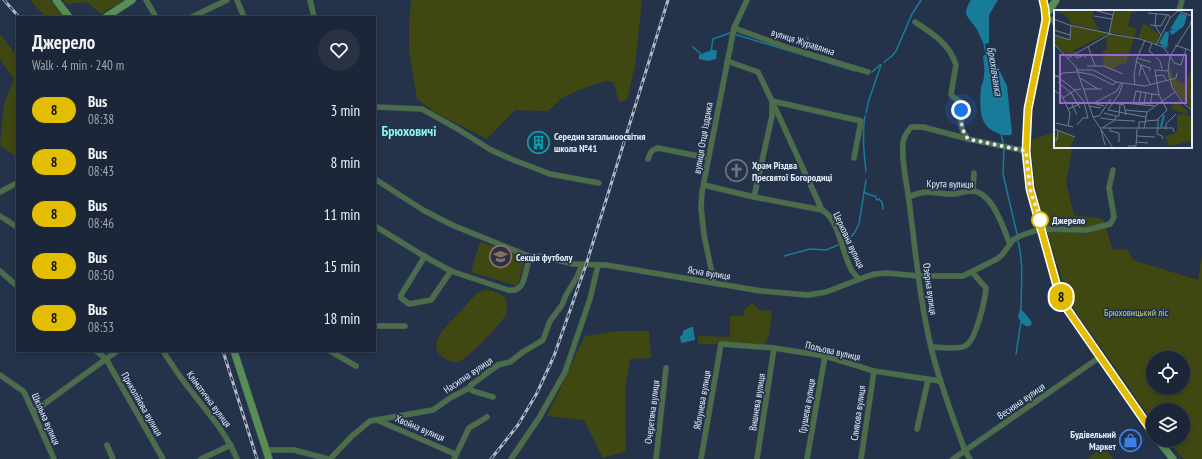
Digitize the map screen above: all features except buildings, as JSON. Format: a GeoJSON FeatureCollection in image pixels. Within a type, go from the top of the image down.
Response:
{"type":"FeatureCollection","features":[{"type":"Feature","properties":{"kind":"main road"},"geometry":{"type":"LineString","coordinates":[[56,0],[68,16]]}},
{"type":"Feature","properties":{"kind":"main road"},"geometry":{"type":"LineString","coordinates":[[108,16],[132,0]]}},
{"type":"Feature","properties":{"kind":"main road"},"geometry":{"type":"LineString","coordinates":[[1052,0],[1044,0],[1046,15],[1028,109],[1026,151],[1030,189],[1058,290],[1067,309],[1146,423]]}},
{"type":"Feature","properties":{"kind":"main road"},"geometry":{"type":"LineString","coordinates":[[1046,15],[1056,0]]}},
{"type":"Feature","properties":{"kind":"main road"},"geometry":{"type":"LineString","coordinates":[[234,352],[269,459]]}},
{"type":"Feature","properties":{"kind":"main road"},"geometry":{"type":"LineString","coordinates":[[1164,447],[1173,459]]}},
{"type":"Feature","properties":{"kind":"street"},"geometry":{"type":"LineString","coordinates":[[146,0],[155,16]]}},
{"type":"Feature","properties":{"kind":"street"},"geometry":{"type":"LineString","coordinates":[[194,16],[227,0]]}},
{"type":"Feature","properties":{"kind":"street"},"geometry":{"type":"LineString","coordinates":[[237,0],[244,16]]}},
{"type":"Feature","properties":{"kind":"street"},"geometry":{"type":"LineString","coordinates":[[310,0],[314,16]]}},
{"type":"Feature","properties":{"kind":"street","name":"вулиця Отця Іздрика"},"geometry":{"type":"LineString","coordinates":[[714,283],[704,235],[701,208],[708,158],[734,28],[747,0]]}},
{"type":"Feature","properties":{"kind":"street"},"geometry":{"type":"LineString","coordinates":[[1179,10],[1182,0]]}},
{"type":"Feature","properties":{"kind":"street"},"geometry":{"type":"LineString","coordinates":[[1046,15],[1054,22]]}},
{"type":"Feature","properties":{"kind":"street"},"geometry":{"type":"LineString","coordinates":[[915,22],[944,43],[956,65],[951,94],[960,102],[960,124],[968,139],[1026,151]]}},
{"type":"Feature","properties":{"kind":"street","name":"вулиця Журавлина"},"geometry":{"type":"LineString","coordinates":[[734,28],[789,48],[868,72]]}},
{"type":"Feature","properties":{"kind":"street","name":"Церковна вулиця"},"geometry":{"type":"LineString","coordinates":[[727,61],[758,72],[822,210],[828,213],[840,236],[843,250],[851,269],[859,279]]}},
{"type":"Feature","properties":{"kind":"street"},"geometry":{"type":"LineString","coordinates":[[754,197],[772,116],[772,101],[861,121],[854,158]]}},
{"type":"Feature","properties":{"kind":"street"},"geometry":{"type":"LineString","coordinates":[[376,107],[422,109],[491,150],[527,166],[563,178],[599,183]]}},
{"type":"Feature","properties":{"kind":"street","name":"Озерна вулиця"},"geometry":{"type":"LineString","coordinates":[[968,139],[923,127],[911,127],[906,133],[903,142],[906,182],[919,276],[931,347],[940,381],[965,451],[970,459]]}},
{"type":"Feature","properties":{"kind":"street"},"geometry":{"type":"LineString","coordinates":[[648,159],[650,153],[658,148],[708,158]]}},
{"type":"Feature","properties":{"kind":"street","name":"Ясна вулиця"},"geometry":{"type":"LineString","coordinates":[[376,180],[423,210],[452,225],[531,257],[539,256],[582,265],[606,265],[761,290],[808,295],[826,292],[868,276],[887,273],[919,276],[963,276],[997,260],[1013,240],[1020,236],[1042,229],[1087,230],[1110,224],[1114,217],[1109,188],[1113,170]]}},
{"type":"Feature","properties":{"kind":"street"},"geometry":{"type":"LineString","coordinates":[[973,191],[974,174]]}},
{"type":"Feature","properties":{"kind":"street"},"geometry":{"type":"LineString","coordinates":[[0,192],[16,184]]}},
{"type":"Feature","properties":{"kind":"street"},"geometry":{"type":"LineString","coordinates":[[704,185],[754,197],[822,210]]}},
{"type":"Feature","properties":{"kind":"street","name":"Крута вулиця"},"geometry":{"type":"LineString","coordinates":[[909,197],[920,192],[952,194],[973,191],[983,195],[991,204],[998,216],[1010,244]]}},
{"type":"Feature","properties":{"kind":"street"},"geometry":{"type":"LineString","coordinates":[[0,217],[16,226]]}},
{"type":"Feature","properties":{"kind":"street"},"geometry":{"type":"LineString","coordinates":[[376,227],[451,271],[514,290],[519,288],[523,283],[531,257]]}},
{"type":"Feature","properties":{"kind":"street"},"geometry":{"type":"LineString","coordinates":[[425,256],[401,295],[401,298],[409,304],[431,300],[451,271]]}},
{"type":"Feature","properties":{"kind":"street","name":"Насипна вулиця"},"geometry":{"type":"LineString","coordinates":[[329,459],[352,436],[370,421],[433,410],[450,398],[469,388],[498,365],[510,362],[543,340],[550,322],[562,305],[582,265]]}},
{"type":"Feature","properties":{"kind":"street"},"geometry":{"type":"LineString","coordinates":[[512,459],[539,418],[565,372],[590,299],[598,265]]}},
{"type":"Feature","properties":{"kind":"street"},"geometry":{"type":"LineString","coordinates":[[0,271],[16,285]]}},
{"type":"Feature","properties":{"kind":"street"},"geometry":{"type":"LineString","coordinates":[[931,347],[961,347],[968,344],[976,328],[982,310],[986,288],[972,272]]}},
{"type":"Feature","properties":{"kind":"street"},"geometry":{"type":"LineString","coordinates":[[376,326],[405,326]]}},
{"type":"Feature","properties":{"kind":"street","name":"Польова вулиця"},"geometry":{"type":"LineString","coordinates":[[721,344],[774,348],[825,356],[874,370],[940,381]]}},
{"type":"Feature","properties":{"kind":"street","name":"Яблунева вулиця"},"geometry":{"type":"LineString","coordinates":[[701,459],[721,344]]}},
{"type":"Feature","properties":{"kind":"street","name":"Вишнева вулиця"},"geometry":{"type":"LineString","coordinates":[[757,459],[774,348]]}},
{"type":"Feature","properties":{"kind":"street"},"geometry":{"type":"LineString","coordinates":[[97,352],[106,359]]}},
{"type":"Feature","properties":{"kind":"street"},"geometry":{"type":"LineString","coordinates":[[33,412],[116,352]]}},
{"type":"Feature","properties":{"kind":"street","name":"Кліматична вулиця"},"geometry":{"type":"LineString","coordinates":[[164,352],[223,432],[237,459]]}},
{"type":"Feature","properties":{"kind":"street"},"geometry":{"type":"LineString","coordinates":[[332,352],[356,366]]}},
{"type":"Feature","properties":{"kind":"street","name":"Грушева вулиця"},"geometry":{"type":"LineString","coordinates":[[807,459],[825,356]]}},
{"type":"Feature","properties":{"kind":"street","name":"Весняна вулиця"},"geometry":{"type":"LineString","coordinates":[[953,459],[1100,357]]}},
{"type":"Feature","properties":{"kind":"street","name":"Приколійова вулиця"},"geometry":{"type":"LineString","coordinates":[[106,359],[163,459]]}},
{"type":"Feature","properties":{"kind":"street","name":"Очеретяна вулиця"},"geometry":{"type":"LineString","coordinates":[[656,459],[666,368]]}},
{"type":"Feature","properties":{"kind":"street","name":"Сливова вулиця"},"geometry":{"type":"LineString","coordinates":[[861,459],[874,370]]}},
{"type":"Feature","properties":{"kind":"street","name":"Шкільна вулиця"},"geometry":{"type":"LineString","coordinates":[[0,375],[23,391],[54,459]]}},
{"type":"Feature","properties":{"kind":"street"},"geometry":{"type":"LineString","coordinates":[[917,430],[928,380]]}},
{"type":"Feature","properties":{"kind":"street"},"geometry":{"type":"LineString","coordinates":[[469,388],[473,391],[493,397]]}},
{"type":"Feature","properties":{"kind":"street"},"geometry":{"type":"LineString","coordinates":[[455,456],[469,428],[487,417]]}},
{"type":"Feature","properties":{"kind":"street","name":"Хвойна вулиця"},"geometry":{"type":"LineString","coordinates":[[376,419],[455,456]]}},
{"type":"Feature","properties":{"kind":"street"},"geometry":{"type":"LineString","coordinates":[[107,445],[113,459]]}},
{"type":"Feature","properties":{"kind":"street"},"geometry":{"type":"LineString","coordinates":[[202,459],[231,445]]}},
{"type":"Feature","properties":{"kind":"street"},"geometry":{"type":"LineString","coordinates":[[266,450],[294,450],[329,459]]}},
{"type":"Feature","properties":{"kind":"green space"},"geometry":{"type":"Polygon","coordinates":[[[30,0],[50,0],[63,16],[45,16],[30,0]]]}},
{"type":"Feature","properties":{"kind":"green space"},"geometry":{"type":"Polygon","coordinates":[[[63,0],[125,0],[101,14],[87,2],[67,4],[63,0]]]}},
{"type":"Feature","properties":{"kind":"green space"},"geometry":{"type":"Polygon","coordinates":[[[411,0],[642,0],[635,65],[627,100],[619,102],[613,82],[605,81],[562,98],[548,111],[515,110],[487,139],[436,113],[417,99],[409,49],[411,0]]]}},
{"type":"Feature","properties":{"kind":"green space"},"geometry":{"type":"Polygon","coordinates":[[[0,34],[16,55],[16,156],[0,145],[4,104],[14,79],[0,59],[0,34]]]}},
{"type":"Feature","properties":{"kind":"green space","name":"Брюховицький ліс"},"geometry":{"type":"Polygon","coordinates":[[[1054,132],[1054,148],[1070,148],[1072,151],[1066,182],[1074,215],[1103,219],[1113,250],[1127,249],[1133,260],[1198,280],[1202,254],[1202,459],[1184,459],[1173,447],[1190,447],[1190,403],[1146,403],[1146,412],[1069,302],[1040,209],[1034,177],[1030,140],[1054,132]]]}},
{"type":"Feature","properties":{"kind":"green space"},"geometry":{"type":"Polygon","coordinates":[[[480,242],[526,257],[517,286],[471,272],[480,242]]]}},
{"type":"Feature","properties":{"kind":"green space"},"geometry":{"type":"Polygon","coordinates":[[[485,290],[497,292],[506,299],[506,315],[483,341],[463,360],[452,362],[447,360],[438,352],[436,346],[440,334],[474,296],[485,290]]]}},
{"type":"Feature","properties":{"kind":"green space"},"geometry":{"type":"Polygon","coordinates":[[[752,303],[759,310],[772,311],[769,335],[764,345],[698,344],[698,336],[730,337],[730,316],[745,316],[743,311],[752,303]]]}},
{"type":"Feature","properties":{"kind":"green space"},"geometry":{"type":"Polygon","coordinates":[[[620,331],[649,331],[651,358],[630,359],[625,388],[626,451],[603,458],[584,420],[547,416],[585,336],[620,331]]]}},
{"type":"Feature","properties":{"kind":"green space"},"geometry":{"type":"Polygon","coordinates":[[[1104,447],[1113,459],[1087,459],[1104,447]]]}},
{"type":"Feature","properties":{"kind":"water"},"geometry":{"type":"Polygon","coordinates":[[[971,0],[998,0],[989,15],[989,43],[985,44],[983,42],[977,30],[968,18],[966,9],[971,0]]]}},
{"type":"Feature","properties":{"kind":"water"},"geometry":{"type":"Polygon","coordinates":[[[716,50],[717,52],[716,59],[708,61],[699,59],[699,55],[716,50]]]}},
{"type":"Feature","properties":{"kind":"water"},"geometry":{"type":"Polygon","coordinates":[[[990,53],[1007,86],[1011,135],[993,131],[988,127],[982,118],[980,100],[981,88],[984,79],[983,57],[985,54],[990,53]]]}},
{"type":"Feature","properties":{"kind":"water"},"geometry":{"type":"Polygon","coordinates":[[[1020,309],[1032,323],[1030,326],[1024,325],[1019,319],[1020,309]]]}},
{"type":"Feature","properties":{"kind":"water"},"geometry":{"type":"Polygon","coordinates":[[[693,327],[695,340],[681,343],[680,336],[683,335],[683,331],[693,327]]]}},
{"type":"Feature","properties":{"kind":"waterway"},"geometry":{"type":"LineString","coordinates":[[884,62],[896,51],[912,14],[921,0]]}},
{"type":"Feature","properties":{"kind":"waterway"},"geometry":{"type":"LineString","coordinates":[[711,52],[713,39],[730,33]]}},
{"type":"Feature","properties":{"kind":"waterway"},"geometry":{"type":"LineString","coordinates":[[734,34],[855,71]]}},
{"type":"Feature","properties":{"kind":"waterway"},"geometry":{"type":"LineString","coordinates":[[807,43],[808,37]]}},
{"type":"Feature","properties":{"kind":"waterway","name":"Брюхівчанка"},"geometry":{"type":"LineString","coordinates":[[984,43],[986,55]]}},
{"type":"Feature","properties":{"kind":"waterway"},"geometry":{"type":"LineString","coordinates":[[693,47],[702,55]]}},
{"type":"Feature","properties":{"kind":"waterway"},"geometry":{"type":"LineString","coordinates":[[872,72],[880,65]]}},
{"type":"Feature","properties":{"kind":"waterway"},"geometry":{"type":"LineString","coordinates":[[866,113],[881,65]]}},
{"type":"Feature","properties":{"kind":"waterway"},"geometry":{"type":"LineString","coordinates":[[865,116],[863,137],[866,172]]}},
{"type":"Feature","properties":{"kind":"waterway","name":"Брюхівчанка"},"geometry":{"type":"LineString","coordinates":[[1001,133],[1003,143]]}},
{"type":"Feature","properties":{"kind":"waterway","name":"Брюхівчанка"},"geometry":{"type":"LineString","coordinates":[[1004,149],[1003,174],[1017,234]]}},
{"type":"Feature","properties":{"kind":"waterway"},"geometry":{"type":"LineString","coordinates":[[847,241],[855,232],[859,224],[866,180]]}},
{"type":"Feature","properties":{"kind":"waterway"},"geometry":{"type":"LineString","coordinates":[[864,192],[875,196],[877,200],[879,199],[882,202],[883,209]]}},
{"type":"Feature","properties":{"kind":"waterway","name":"Брюхівчанка"},"geometry":{"type":"LineString","coordinates":[[1018,241],[1022,267],[1021,310]]}},
{"type":"Feature","properties":{"kind":"waterway"},"geometry":{"type":"LineString","coordinates":[[784,256],[810,249],[826,250],[838,245]]}},
{"type":"Feature","properties":{"kind":"waterway","name":"Брюхівчанка"},"geometry":{"type":"LineString","coordinates":[[1016,354],[1021,322]]}},
{"type":"Feature","properties":{"kind":"railway"},"geometry":{"type":"LineString","coordinates":[[4,0],[18,16]]}},
{"type":"Feature","properties":{"kind":"railway"},"geometry":{"type":"LineString","coordinates":[[491,459],[518,425],[537,393],[554,356],[586,265],[668,0]]}},
{"type":"Feature","properties":{"kind":"railway"},"geometry":{"type":"LineString","coordinates":[[223,352],[257,459]]}},
{"type":"Feature","properties":{"kind":"bus line","name":"8"},"geometry":{"type":"LineString","coordinates":[[1043,0],[1046,20],[1028,109],[1026,133],[1027,170],[1030,189],[1058,290],[1067,309],[1146,423]]}},
{"type":"Feature","properties":{"kind":"place","name":"Середня загальноосвітня школа №41"},"geometry":{"type":"Point","coordinates":[539,142]}},
{"type":"Feature","properties":{"kind":"place","name":"Храм Різдва Пресвятої Богородиці"},"geometry":{"type":"Point","coordinates":[736,171]}},
{"type":"Feature","properties":{"kind":"place","name":"Джерело"},"geometry":{"type":"Point","coordinates":[1040,220]}},
{"type":"Feature","properties":{"kind":"place","name":"Секція футболу"},"geometry":{"type":"Point","coordinates":[501,257]}},
{"type":"Feature","properties":{"kind":"place","name":"Будівельний Маркет"},"geometry":{"type":"Point","coordinates":[1131,440]}},
{"type":"Feature","properties":{"kind":"district","name":"Брюховичі"},"geometry":{"type":"Point","coordinates":[409,131]}},
{"type":"Feature","properties":{"kind":"route"},"geometry":{"type":"LineString","coordinates":[[961,110],[960,124],[968,139],[1026,151],[1030,189],[1040,220]]}}]}
